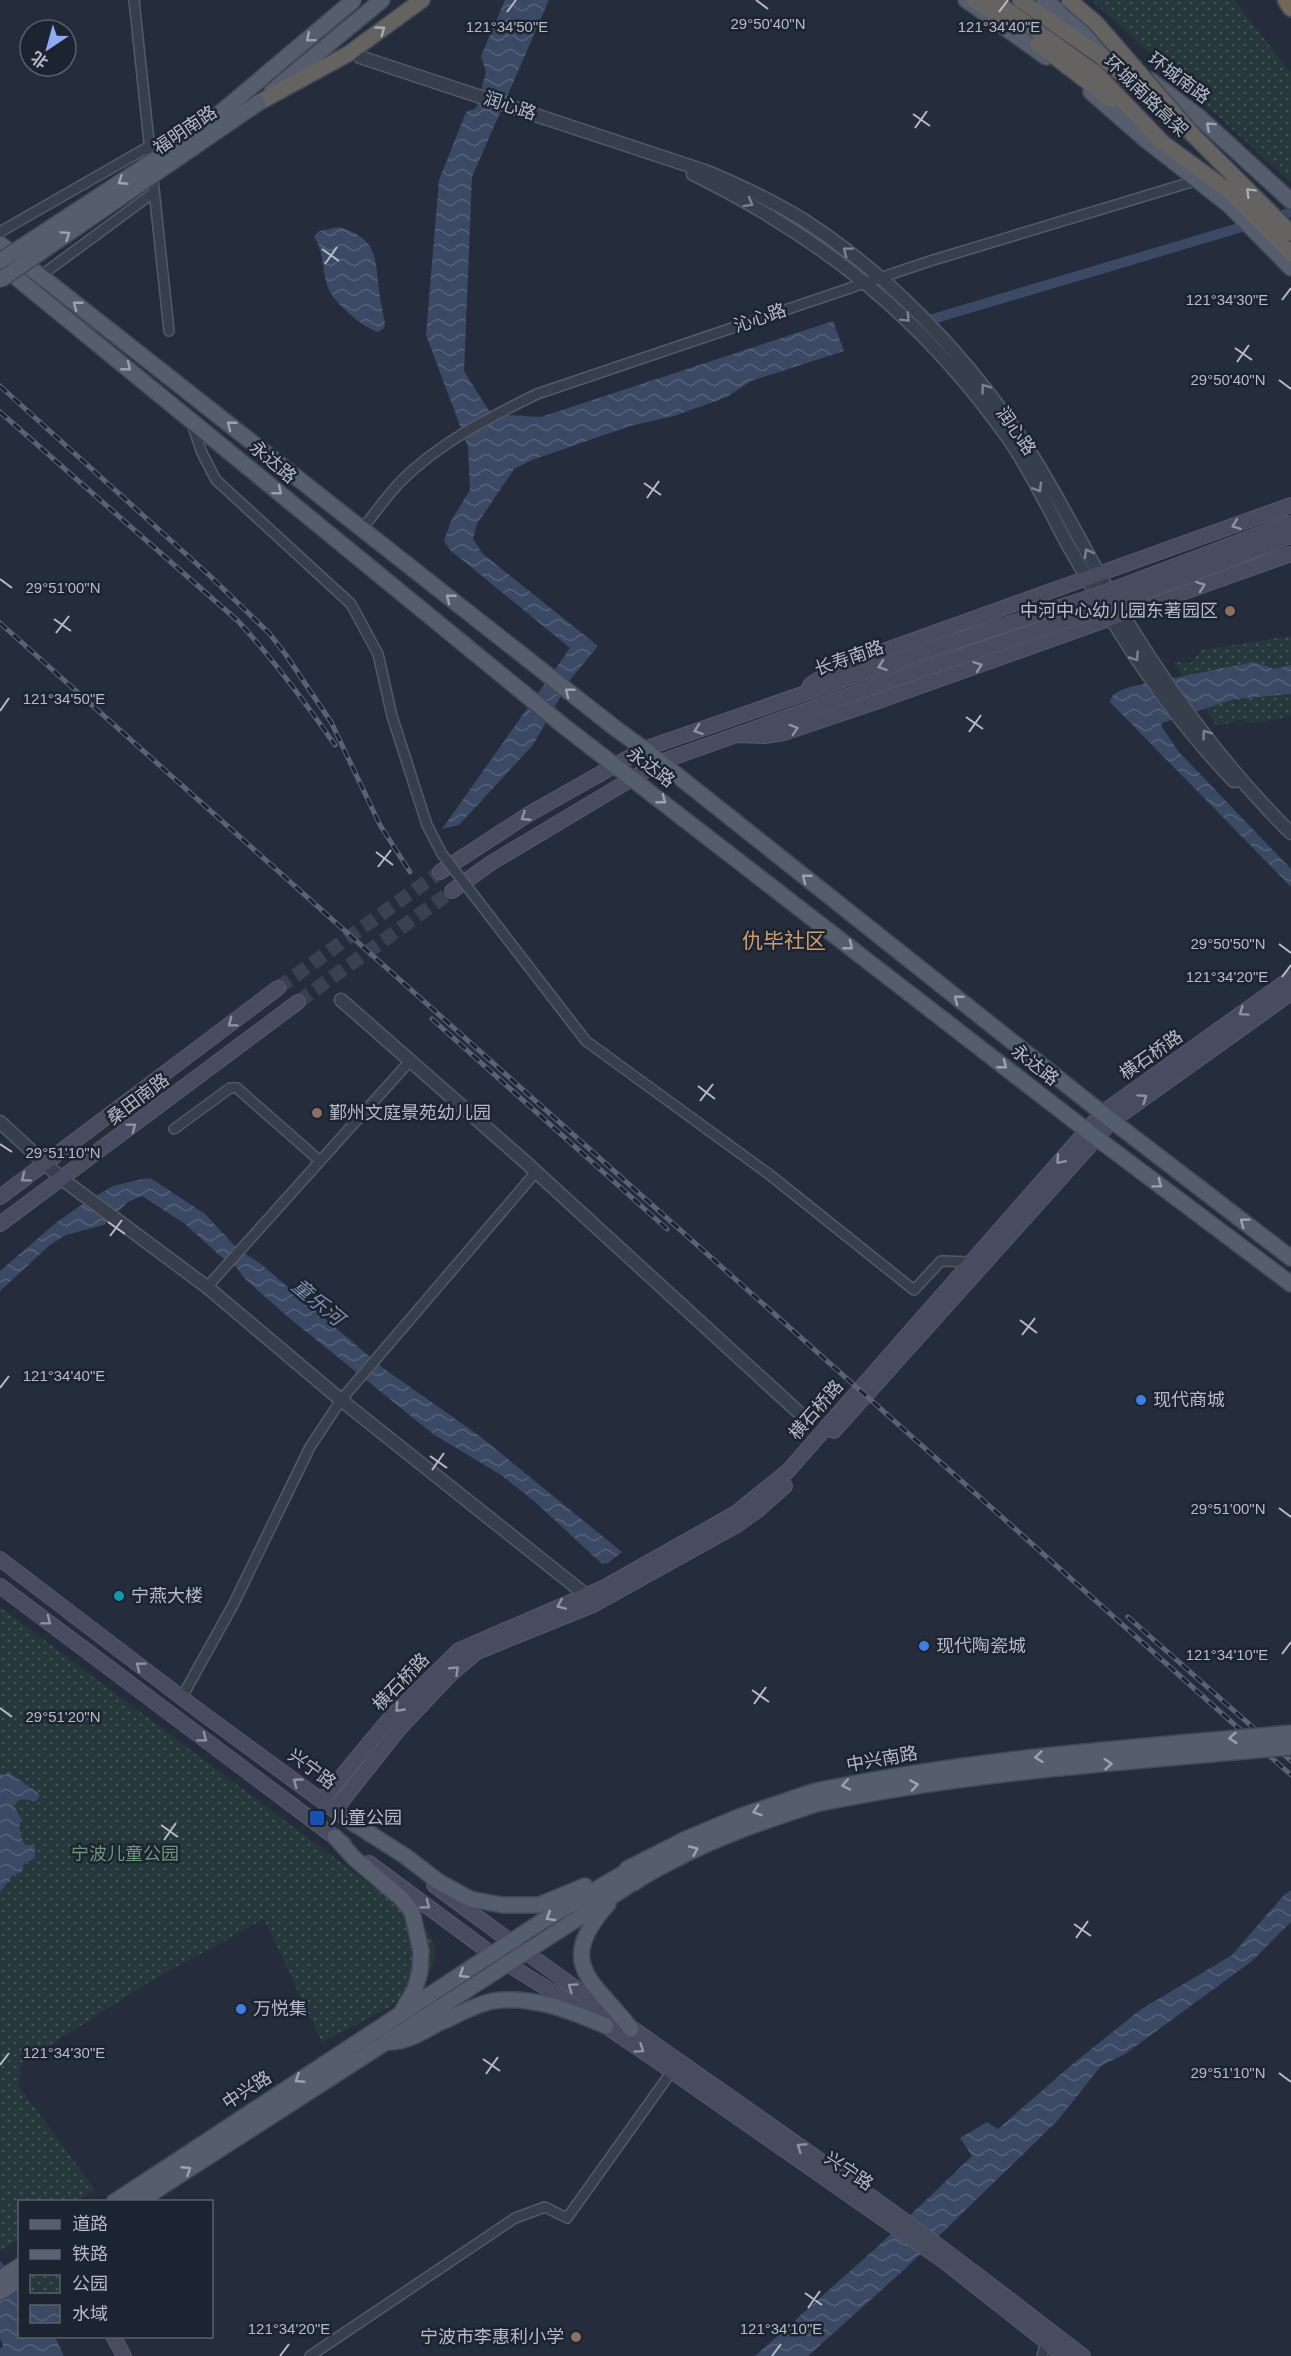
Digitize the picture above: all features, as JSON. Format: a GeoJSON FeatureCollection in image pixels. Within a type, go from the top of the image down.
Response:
{"type":"FeatureCollection","features":[{"type":"Feature","properties":{"kind":"highway"},"geometry":{"type":"LineString","coordinates":[[258,103],[348,54],[422,0]]}},
{"type":"Feature","properties":{"kind":"highway"},"geometry":{"type":"LineString","coordinates":[[974,0],[1026,35],[1163,142]]}},
{"type":"Feature","properties":{"kind":"highway","name":"环城南路高架"},"geometry":{"type":"LineString","coordinates":[[993,0],[1096,73],[1163,142],[1229,191],[1285,255]]}},
{"type":"Feature","properties":{"kind":"highway","name":"环城南路高架"},"geometry":{"type":"LineString","coordinates":[[1020,0],[1099,55],[1194,136],[1291,233]]}},
{"type":"Feature","properties":{"kind":"highway"},"geometry":{"type":"LineString","coordinates":[[1069,0],[1096,23],[1194,136]]}},
{"type":"Feature","properties":{"kind":"highway"},"geometry":{"type":"LineString","coordinates":[[1286,0],[1291,8]]}},
{"type":"Feature","properties":{"kind":"main road","name":"福明南路"},"geometry":{"type":"LineString","coordinates":[[0,263],[200,130],[354,0]]}},
{"type":"Feature","properties":{"kind":"main road","name":"福明南路"},"geometry":{"type":"LineString","coordinates":[[0,280],[258,103],[382,0]]}},
{"type":"Feature","properties":{"kind":"main road"},"geometry":{"type":"LineString","coordinates":[[966,0],[1076,78],[1146,140],[1229,204],[1285,255],[1291,268]]}},
{"type":"Feature","properties":{"kind":"main road","name":"环城南路"},"geometry":{"type":"LineString","coordinates":[[1044,0],[1199,117],[1288,197]]}},
{"type":"Feature","properties":{"kind":"main road","name":"永达路"},"geometry":{"type":"LineString","coordinates":[[0,244],[644,749],[1107,1117],[1291,1258]]}},
{"type":"Feature","properties":{"kind":"main road","name":"永达路"},"geometry":{"type":"LineString","coordinates":[[0,263],[565,727],[634,778],[1091,1134],[1291,1284]]}},
{"type":"Feature","properties":{"kind":"main road"},"geometry":{"type":"LineString","coordinates":[[790,698],[836,668],[1291,505]]}},
{"type":"Feature","properties":{"kind":"main road","name":"长寿南路"},"geometry":{"type":"LineString","coordinates":[[440,873],[529,814],[644,749],[938,647],[1109,591],[1291,522]]}},
{"type":"Feature","properties":{"kind":"main road","name":"长寿南路"},"geometry":{"type":"LineString","coordinates":[[452,891],[491,863],[660,762],[1115,604],[1291,536]]}},
{"type":"Feature","properties":{"kind":"main road"},"geometry":{"type":"LineString","coordinates":[[736,735],[765,736],[784,733],[1291,554]]}},
{"type":"Feature","properties":{"kind":"main road","name":"横石桥路"},"geometry":{"type":"LineString","coordinates":[[322,1800],[389,1719],[450,1657],[471,1643],[605,1587],[712,1528],[768,1488],[788,1471],[887,1355],[1107,1117],[1291,978]]}},
{"type":"Feature","properties":{"kind":"main road","name":"桑田南路"},"geometry":{"type":"LineString","coordinates":[[0,1197],[279,988]]}},
{"type":"Feature","properties":{"kind":"main road","name":"横石桥路"},"geometry":{"type":"LineString","coordinates":[[1107,1117],[1291,993]]}},
{"type":"Feature","properties":{"kind":"main road","name":"桑田南路"},"geometry":{"type":"LineString","coordinates":[[0,1224],[298,1002]]}},
{"type":"Feature","properties":{"kind":"main road","name":"横石桥路"},"geometry":{"type":"LineString","coordinates":[[341,1814],[399,1729],[451,1674],[477,1652],[593,1605],[709,1542],[758,1510],[789,1480],[1091,1134]]}},
{"type":"Feature","properties":{"kind":"main road","name":"兴宁路"},"geometry":{"type":"LineString","coordinates":[[0,1559],[551,1972],[1083,2356]]}},
{"type":"Feature","properties":{"kind":"main road","name":"兴宁路"},"geometry":{"type":"LineString","coordinates":[[0,1586],[493,1955],[606,2026],[862,2197]]}},
{"type":"Feature","properties":{"kind":"main road","name":"中兴南路"},"geometry":{"type":"LineString","coordinates":[[582,1952],[585,1937],[593,1922],[639,1871],[686,1839],[741,1816],[885,1777],[956,1766],[1291,1733]]}},
{"type":"Feature","properties":{"kind":"main road","name":"中兴南路"},"geometry":{"type":"LineString","coordinates":[[814,1798],[958,1779],[1291,1747]]}},
{"type":"Feature","properties":{"kind":"main road","name":"中兴南路"},"geometry":{"type":"LineString","coordinates":[[341,1814],[454,1892],[470,1899],[520,1906],[547,1902],[604,1877],[639,1871]]}},
{"type":"Feature","properties":{"kind":"main road","name":"中兴路"},"geometry":{"type":"LineString","coordinates":[[335,1837],[355,1859],[402,1899],[412,1912],[421,1951],[420,1971],[415,1989],[402,2012]]}},
{"type":"Feature","properties":{"kind":"main road","name":"中兴路"},"geometry":{"type":"LineString","coordinates":[[141,2200],[508,1963],[541,1922],[639,1871]]}},
{"type":"Feature","properties":{"kind":"main road","name":"中兴路"},"geometry":{"type":"LineString","coordinates":[[117,2200],[402,2012],[493,1955],[519,1947]]}},
{"type":"Feature","properties":{"kind":"main road","name":"兴宁路"},"geometry":{"type":"LineString","coordinates":[[582,1952],[582,1962],[588,1979],[632,2029]]}},
{"type":"Feature","properties":{"kind":"main road","name":"兴宁路"},"geometry":{"type":"LineString","coordinates":[[495,2001],[531,2002],[554,2007],[606,2026]]}},
{"type":"Feature","properties":{"kind":"main road","name":"中兴路"},"geometry":{"type":"LineString","coordinates":[[384,2042],[404,2041],[481,2004],[495,2001]]}},
{"type":"Feature","properties":{"kind":"main road","name":"兴宁路"},"geometry":{"type":"LineString","coordinates":[[948,2258],[1064,2356]]}},
{"type":"Feature","properties":{"kind":"main road"},"geometry":{"type":"LineString","coordinates":[[0,2279],[18,2267]]}},
{"type":"Feature","properties":{"kind":"main road"},"geometry":{"type":"LineString","coordinates":[[0,2292],[18,2280]]}},
{"type":"Feature","properties":{"kind":"main road"},"geometry":{"type":"LineString","coordinates":[[114,2338],[124,2356]]}},
{"type":"Feature","properties":{"kind":"street"},"geometry":{"type":"LineString","coordinates":[[134,0],[169,331]]}},
{"type":"Feature","properties":{"kind":"street","name":"润心路"},"geometry":{"type":"LineString","coordinates":[[360,57],[705,171],[752,191],[802,219],[849,252],[948,344],[985,388],[1039,464],[1122,615],[1209,737],[1269,812]]}},
{"type":"Feature","properties":{"kind":"street"},"geometry":{"type":"LineString","coordinates":[[0,232],[148,147]]}},
{"type":"Feature","properties":{"kind":"street","name":"润心路"},"geometry":{"type":"LineString","coordinates":[[660,156],[742,198],[791,228],[866,283],[894,306],[966,383],[1009,440],[1042,494],[1117,631],[1158,692],[1203,750],[1291,833]]}},
{"type":"Feature","properties":{"kind":"street","name":"沁心路"},"geometry":{"type":"LineString","coordinates":[[362,529],[400,482],[439,449],[481,422],[537,394],[879,278],[1198,180]]}},
{"type":"Feature","properties":{"kind":"street"},"geometry":{"type":"LineString","coordinates":[[27,286],[153,193]]}},
{"type":"Feature","properties":{"kind":"street"},"geometry":{"type":"LineString","coordinates":[[191,419],[201,453],[216,480],[351,604],[378,654],[392,716],[427,825],[442,854],[586,1041],[770,1175],[914,1290],[941,1261],[972,1262]]}},
{"type":"Feature","properties":{"kind":"street"},"geometry":{"type":"LineString","coordinates":[[341,1000],[536,1172],[806,1419]]}},
{"type":"Feature","properties":{"kind":"street"},"geometry":{"type":"LineString","coordinates":[[207,1287],[410,1061]]}},
{"type":"Feature","properties":{"kind":"street"},"geometry":{"type":"LineString","coordinates":[[174,1129],[230,1088],[237,1088],[320,1161]]}},
{"type":"Feature","properties":{"kind":"street"},"geometry":{"type":"LineString","coordinates":[[0,1122],[62,1179],[207,1287],[341,1400],[586,1594]]}},
{"type":"Feature","properties":{"kind":"street"},"geometry":{"type":"LineString","coordinates":[[182,1697],[233,1605],[310,1447],[341,1400],[536,1172]]}},
{"type":"Feature","properties":{"kind":"street"},"geometry":{"type":"LineString","coordinates":[[310,2356],[515,2218],[545,2207],[567,2218],[672,2071]]}},
{"type":"Feature","properties":{"kind":"street"},"geometry":{"type":"LineString","coordinates":[[1042,2356],[1046,2342]]}},
{"type":"Feature","properties":{"kind":"green space"},"geometry":{"type":"Polygon","coordinates":[[[1092,0],[1234,0],[1291,73],[1291,183],[1092,0]]]}},
{"type":"Feature","properties":{"kind":"green space"},"geometry":{"type":"Polygon","coordinates":[[[1291,636],[1291,716],[1255,723],[1240,720],[1217,726],[1174,662],[1191,663],[1202,650],[1291,636]]]}},
{"type":"Feature","properties":{"kind":"green space","name":"宁波儿童公园"},"geometry":{"type":"Polygon","coordinates":[[[0,1607],[400,1907],[420,1923],[432,1938],[435,1953],[430,1972],[418,1988],[393,2005],[322,2042],[264,1919],[149,1982],[22,2063],[18,2085],[95,2190],[79,2200],[18,2200],[18,2240],[0,2251],[0,1607]]]}},
{"type":"Feature","properties":{"kind":"water"},"geometry":{"type":"Polygon","coordinates":[[[505,0],[549,0],[472,177],[464,371],[491,414],[541,417],[833,321],[844,351],[751,381],[727,397],[674,416],[630,426],[532,460],[514,469],[477,524],[473,539],[483,554],[598,646],[570,680],[533,745],[459,825],[442,829],[570,648],[450,550],[444,541],[451,521],[470,490],[468,447],[426,335],[439,180],[466,112],[476,108],[486,72],[481,56],[505,0]]]}},
{"type":"Feature","properties":{"kind":"water"},"geometry":{"type":"Polygon","coordinates":[[[339,227],[362,238],[373,252],[385,323],[384,328],[378,332],[348,313],[335,299],[327,285],[321,254],[314,236],[319,231],[339,227]]]}},
{"type":"Feature","properties":{"kind":"water"},"geometry":{"type":"Polygon","coordinates":[[[1254,662],[1275,669],[1291,665],[1291,694],[1234,699],[1162,723],[1161,726],[1179,752],[1291,869],[1291,887],[1110,702],[1115,694],[1129,687],[1254,662]]]}},
{"type":"Feature","properties":{"kind":"water"},"geometry":{"type":"Polygon","coordinates":[[[147,1178],[205,1214],[237,1248],[261,1264],[383,1368],[477,1434],[622,1552],[608,1563],[602,1564],[534,1501],[501,1475],[433,1434],[288,1317],[245,1279],[236,1267],[185,1224],[142,1196],[128,1202],[104,1225],[66,1235],[50,1245],[0,1291],[0,1271],[57,1222],[113,1186],[147,1178]]]}},
{"type":"Feature","properties":{"kind":"water"},"geometry":{"type":"Polygon","coordinates":[[[8,1772],[37,1792],[40,1797],[34,1802],[21,1800],[14,1805],[21,1819],[22,1839],[25,1845],[35,1848],[35,1858],[25,1863],[22,1872],[14,1874],[0,1892],[0,1774],[5,1775],[8,1772]]]}},
{"type":"Feature","properties":{"kind":"water"},"geometry":{"type":"Polygon","coordinates":[[[1291,1890],[1291,1922],[1252,1961],[1125,2054],[1101,2066],[1058,2120],[906,2268],[808,2356],[755,2356],[877,2247],[972,2156],[960,2138],[987,2122],[998,2129],[1075,2062],[1140,2010],[1232,1955],[1284,1895],[1291,1890]]]}},
{"type":"Feature","properties":{"kind":"water"},"geometry":{"type":"Polygon","coordinates":[[[0,2261],[18,2280],[18,2338],[55,2338],[64,2356],[0,2356],[0,2349],[3,2346],[0,2338],[0,2261]]]}},
{"type":"Feature","properties":{"kind":"waterway"},"geometry":{"type":"LineString","coordinates":[[1270,219],[1291,212]]}},
{"type":"Feature","properties":{"kind":"waterway"},"geometry":{"type":"LineString","coordinates":[[916,324],[1252,224]]}},
{"type":"Feature","properties":{"kind":"tunnel"},"geometry":{"type":"LineString","coordinates":[[278,988],[440,872]]}},
{"type":"Feature","properties":{"kind":"tunnel"},"geometry":{"type":"LineString","coordinates":[[298,1002],[452,891]]}},
{"type":"Feature","properties":{"kind":"railway"},"geometry":{"type":"LineString","coordinates":[[0,386],[209,575],[269,633],[331,722],[380,825],[410,872]]}},
{"type":"Feature","properties":{"kind":"railway"},"geometry":{"type":"LineString","coordinates":[[0,412],[238,621],[289,682],[335,745]]}},
{"type":"Feature","properties":{"kind":"railway"},"geometry":{"type":"LineString","coordinates":[[0,623],[1291,1775]]}},
{"type":"Feature","properties":{"kind":"railway"},"geometry":{"type":"LineString","coordinates":[[432,1019],[667,1229]]}},
{"type":"Feature","properties":{"kind":"railway"},"geometry":{"type":"LineString","coordinates":[[1128,1617],[1291,1761]]}},
{"type":"Feature","properties":{"kind":"place","name":"中河中心幼儿园东著园区"},"geometry":{"type":"Point","coordinates":[1230,611]}},
{"type":"Feature","properties":{"kind":"place","name":"鄞州文庭景苑幼儿园"},"geometry":{"type":"Point","coordinates":[317,1113]}},
{"type":"Feature","properties":{"kind":"place","name":"现代商城"},"geometry":{"type":"Point","coordinates":[1141,1400]}},
{"type":"Feature","properties":{"kind":"place","name":"宁燕大楼"},"geometry":{"type":"Point","coordinates":[119,1596]}},
{"type":"Feature","properties":{"kind":"place","name":"现代陶瓷城"},"geometry":{"type":"Point","coordinates":[924,1646]}},
{"type":"Feature","properties":{"kind":"place","name":"儿童公园"},"geometry":{"type":"Point","coordinates":[317,1818]}},
{"type":"Feature","properties":{"kind":"place","name":"万悦集"},"geometry":{"type":"Point","coordinates":[241,2009]}},
{"type":"Feature","properties":{"kind":"place","name":"宁波市李惠利小学"},"geometry":{"type":"Point","coordinates":[576,2337]}},
{"type":"Feature","properties":{"kind":"district","name":"仇毕社区"},"geometry":{"type":"Point","coordinates":[784,941]}},
{"type":"Feature","properties":{"kind":"water label","name":"童乐河"},"geometry":{"type":"Point","coordinates":[318,1302]}}]}
